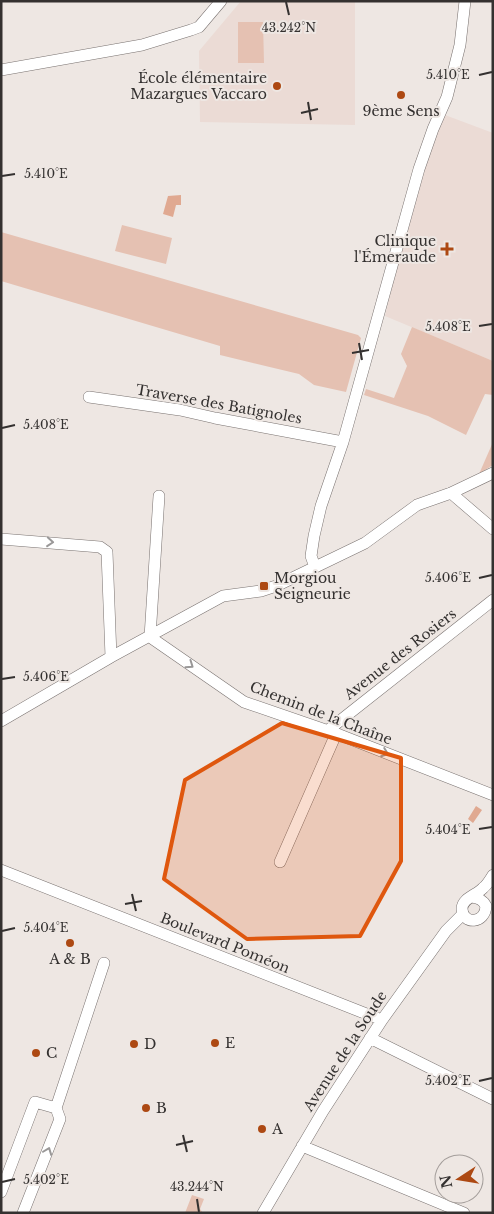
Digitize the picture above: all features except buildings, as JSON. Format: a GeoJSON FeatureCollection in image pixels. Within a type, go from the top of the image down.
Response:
{"type":"FeatureCollection","features":[{"type":"Feature","properties":{"kind":"street"},"geometry":{"type":"LineString","coordinates":[[1,70],[142,45],[199,27],[221,1]]}},
{"type":"Feature","properties":{"kind":"street"},"geometry":{"type":"LineString","coordinates":[[315,567],[311,556],[321,506],[343,442],[419,169],[447,97],[460,44],[465,1]]}},
{"type":"Feature","properties":{"kind":"street","name":"Traverse des Batignoles"},"geometry":{"type":"LineString","coordinates":[[89,397],[180,410],[343,442]]}},
{"type":"Feature","properties":{"kind":"street"},"geometry":{"type":"LineString","coordinates":[[1,722],[111,657],[223,596],[268,589],[365,543],[417,505],[451,493],[493,473]]}},
{"type":"Feature","properties":{"kind":"street"},"geometry":{"type":"LineString","coordinates":[[451,493],[493,529]]}},
{"type":"Feature","properties":{"kind":"street"},"geometry":{"type":"LineString","coordinates":[[150,637],[159,496]]}},
{"type":"Feature","properties":{"kind":"street"},"geometry":{"type":"LineString","coordinates":[[1,539],[100,546],[107,552],[111,657]]}},
{"type":"Feature","properties":{"kind":"street","name":"Avenue des Rosiers"},"geometry":{"type":"LineString","coordinates":[[331,733],[493,600]]}},
{"type":"Feature","properties":{"kind":"street","name":"Chemin de la Chaîne"},"geometry":{"type":"LineString","coordinates":[[150,637],[244,702],[493,795]]}},
{"type":"Feature","properties":{"kind":"street"},"geometry":{"type":"LineString","coordinates":[[280,862],[331,733]]}},
{"type":"Feature","properties":{"kind":"street","name":"Boulevard Poméon"},"geometry":{"type":"LineString","coordinates":[[1,870],[382,1020]]}},
{"type":"Feature","properties":{"kind":"street"},"geometry":{"type":"LineString","coordinates":[[484,887],[484,901],[488,919],[473,921],[468,919],[464,914],[462,906],[484,887],[493,876]]}},
{"type":"Feature","properties":{"kind":"street"},"geometry":{"type":"LineString","coordinates":[[472,897],[478,897],[484,901]]}},
{"type":"Feature","properties":{"kind":"street","name":"Avenue de la Soude"},"geometry":{"type":"LineString","coordinates":[[263,1213],[323,1111],[382,1020],[450,926],[464,914]]}},
{"type":"Feature","properties":{"kind":"street"},"geometry":{"type":"LineString","coordinates":[[23,1213],[60,1119],[56,1108],[104,963]]}},
{"type":"Feature","properties":{"kind":"street"},"geometry":{"type":"LineString","coordinates":[[370,1038],[493,1099]]}},
{"type":"Feature","properties":{"kind":"street"},"geometry":{"type":"LineString","coordinates":[[1,1192],[35,1102],[56,1108]]}},
{"type":"Feature","properties":{"kind":"street"},"geometry":{"type":"LineString","coordinates":[[302,1146],[464,1213]]}},
{"type":"Feature","properties":{"kind":"highlighted area"},"geometry":{"type":"Polygon","coordinates":[[[282,723],[401,758],[401,861],[360,936],[247,939],[164,879],[185,780],[282,723]]]}},
{"type":"Feature","properties":{"kind":"shaded area","name":"École élémentaire Mazargues Vaccaro"},"geometry":{"type":"Polygon","coordinates":[[[241,1],[355,1],[355,125],[200,122],[199,51],[241,1]]]}},
{"type":"Feature","properties":{"kind":"shaded area"},"geometry":{"type":"Polygon","coordinates":[[[238,22],[263,22],[264,63],[238,63],[238,22]]]}},
{"type":"Feature","properties":{"kind":"shaded area","name":"Clinique l'Émeraude"},"geometry":{"type":"Polygon","coordinates":[[[445,115],[493,133],[493,361],[385,316],[420,179],[437,130],[445,115]]]}},
{"type":"Feature","properties":{"kind":"shaded area"},"geometry":{"type":"Polygon","coordinates":[[[181,195],[181,205],[176,205],[173,217],[163,214],[168,196],[181,195]]]}},
{"type":"Feature","properties":{"kind":"shaded area"},"geometry":{"type":"Polygon","coordinates":[[[122,225],[172,238],[166,264],[115,251],[122,225]]]}},
{"type":"Feature","properties":{"kind":"shaded area"},"geometry":{"type":"Polygon","coordinates":[[[1,232],[358,335],[361,338],[346,392],[314,385],[299,374],[220,355],[220,346],[1,281],[1,232]]]}},
{"type":"Feature","properties":{"kind":"shaded area"},"geometry":{"type":"Polygon","coordinates":[[[412,327],[493,361],[493,395],[485,394],[466,435],[428,416],[364,395],[366,389],[394,398],[407,366],[401,354],[412,327]]]}},
{"type":"Feature","properties":{"kind":"shaded area"},"geometry":{"type":"Polygon","coordinates":[[[493,442],[493,465],[479,474],[493,442]]]}},
{"type":"Feature","properties":{"kind":"shaded area"},"geometry":{"type":"Polygon","coordinates":[[[476,806],[482,810],[473,823],[468,819],[476,806]]]}},
{"type":"Feature","properties":{"kind":"shaded area"},"geometry":{"type":"Polygon","coordinates":[[[192,1195],[204,1199],[200,1209],[203,1213],[185,1213],[192,1195]]]}},
{"type":"Feature","properties":{"kind":"place","name":"École élémentaire Mazargues Vaccaro"},"geometry":{"type":"Point","coordinates":[277,86]}},
{"type":"Feature","properties":{"kind":"place","name":"9ème Sens"},"geometry":{"type":"Point","coordinates":[401,95]}},
{"type":"Feature","properties":{"kind":"place","name":"Clinique l'Émeraude"},"geometry":{"type":"Point","coordinates":[447,249]}},
{"type":"Feature","properties":{"kind":"place","name":"Morgiou Seigneurie"},"geometry":{"type":"Point","coordinates":[264,586]}},
{"type":"Feature","properties":{"kind":"place","name":"A & B"},"geometry":{"type":"Point","coordinates":[70,943]}},
{"type":"Feature","properties":{"kind":"place","name":"E"},"geometry":{"type":"Point","coordinates":[215,1043]}},
{"type":"Feature","properties":{"kind":"place","name":"D"},"geometry":{"type":"Point","coordinates":[134,1044]}},
{"type":"Feature","properties":{"kind":"place","name":"C"},"geometry":{"type":"Point","coordinates":[36,1053]}},
{"type":"Feature","properties":{"kind":"place","name":"B"},"geometry":{"type":"Point","coordinates":[146,1108]}},
{"type":"Feature","properties":{"kind":"place","name":"A"},"geometry":{"type":"Point","coordinates":[262,1129]}}]}
